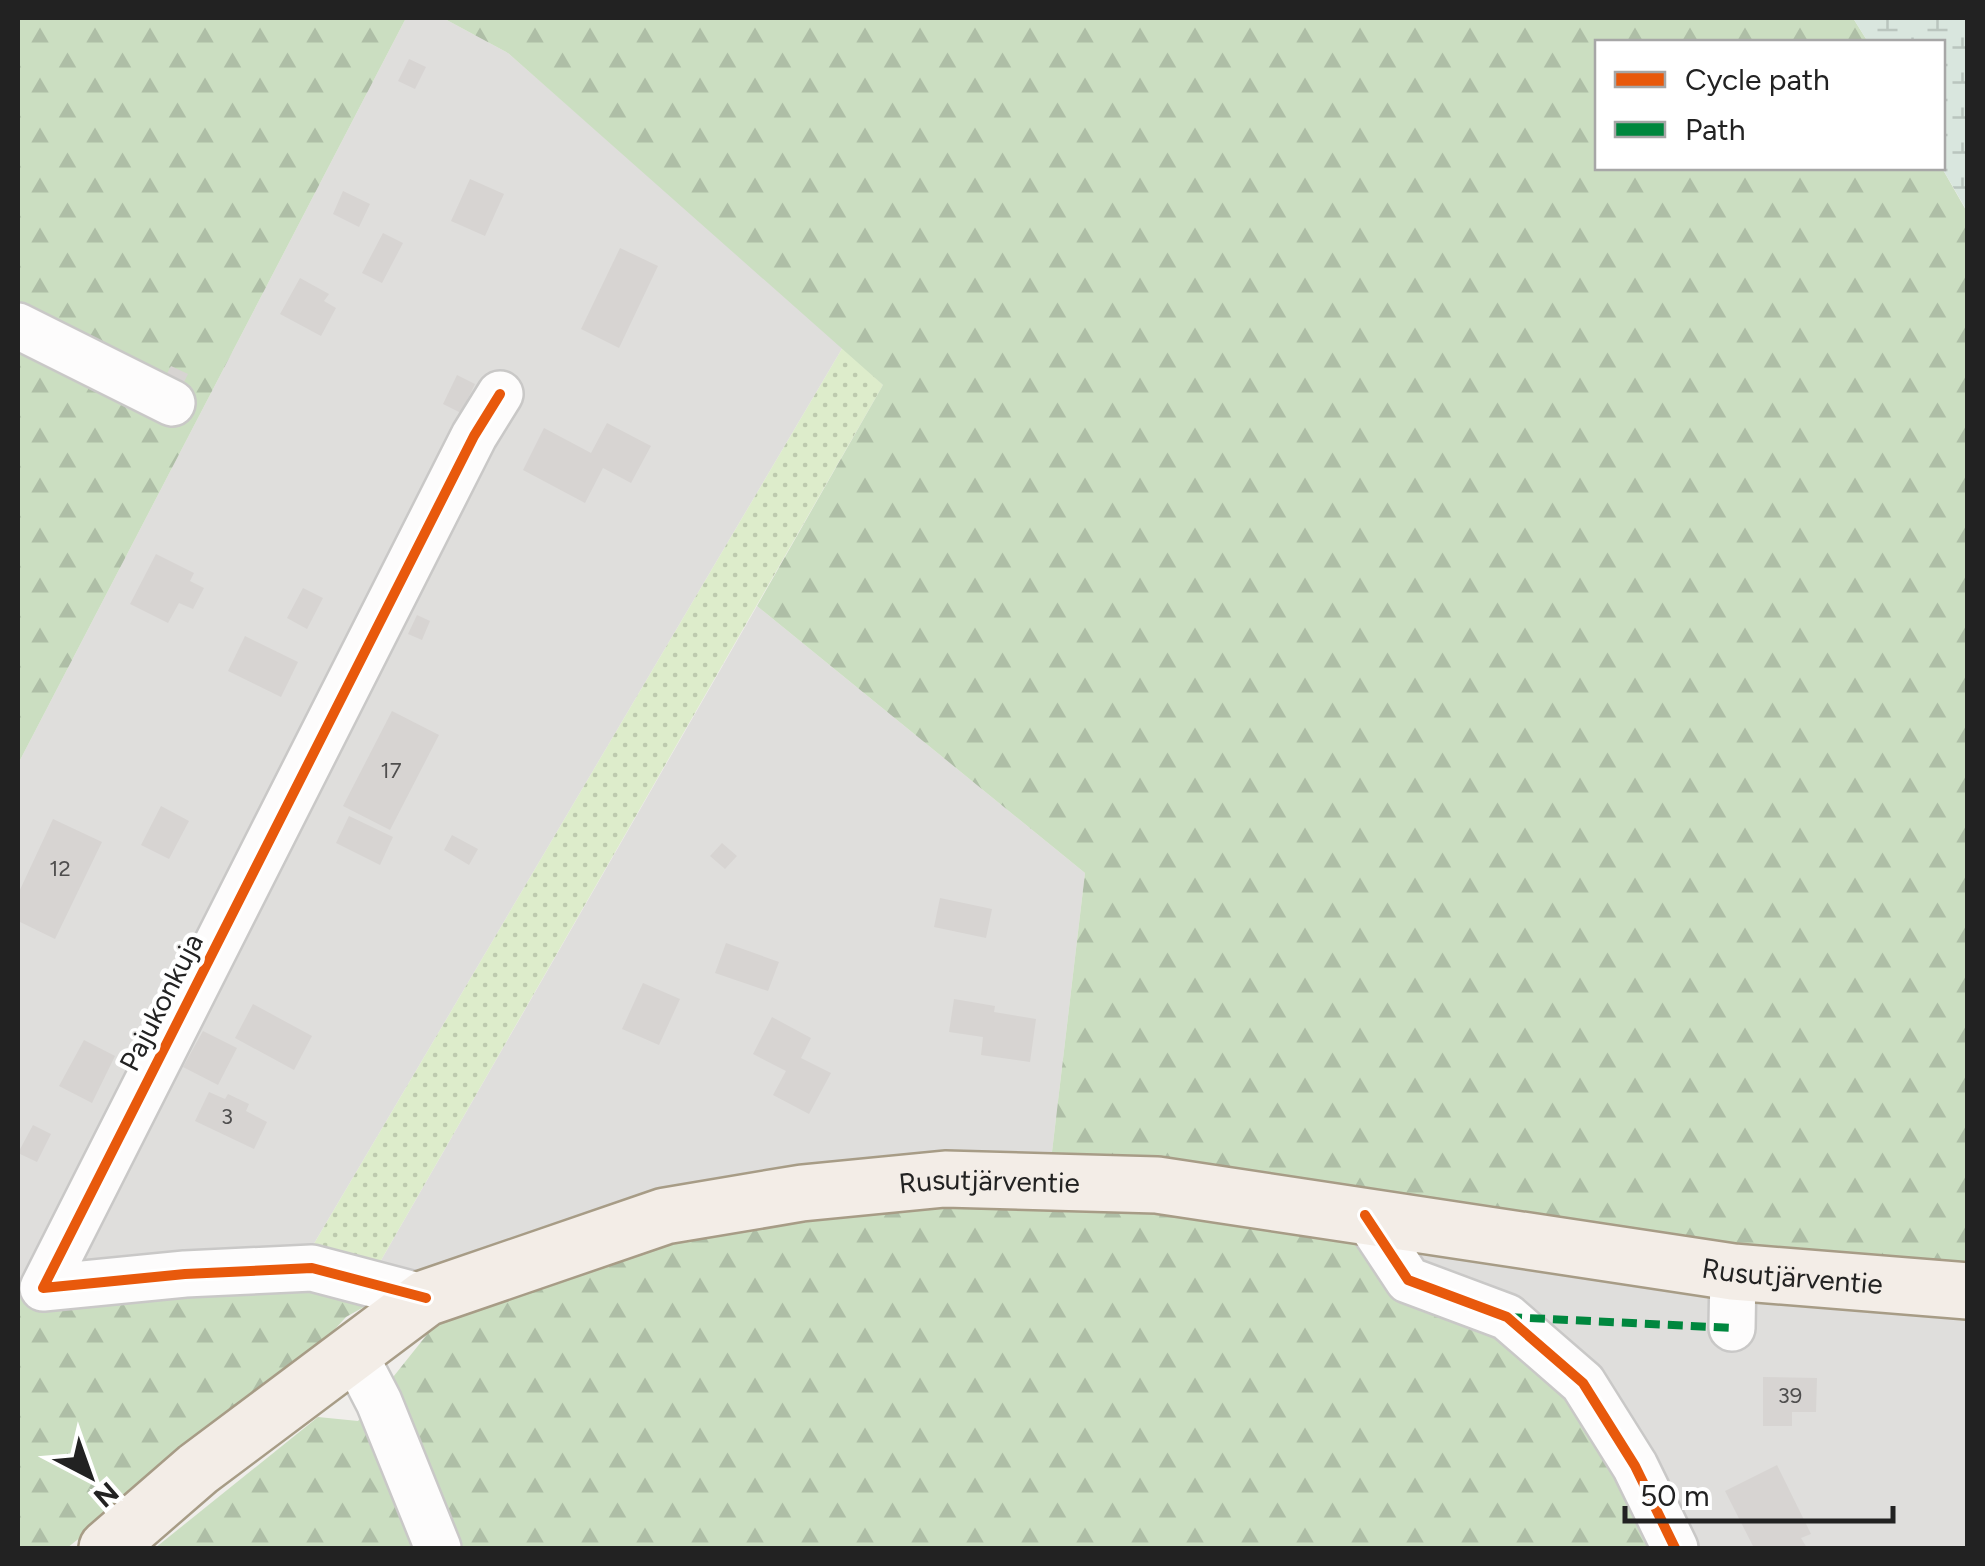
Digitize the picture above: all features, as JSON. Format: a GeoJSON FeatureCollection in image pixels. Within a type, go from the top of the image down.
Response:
{"type":"FeatureCollection","features":[{"type":"Feature","properties":{"kind":"main road","name":"Rusutjärventie"},"geometry":{"type":"LineString","coordinates":[[107,1548],[198,1469],[426,1298],[665,1216],[802,1193],[945,1179],[1157,1185],[1732,1272],[1968,1291]]}},
{"type":"Feature","properties":{"kind":"street"},"geometry":{"type":"LineString","coordinates":[[18,326],[172,404]]}},
{"type":"Feature","properties":{"kind":"street","name":"Pajukonkuja"},"geometry":{"type":"LineString","coordinates":[[30,1290],[474,436],[500,394]]}},
{"type":"Feature","properties":{"kind":"street"},"geometry":{"type":"LineString","coordinates":[[1365,1215],[1408,1280],[1506,1316],[1583,1383],[1635,1466],[1675,1548]]}},
{"type":"Feature","properties":{"kind":"street","name":"Pajukonkuja"},"geometry":{"type":"LineString","coordinates":[[30,1290],[185,1274],[312,1268],[426,1298]]}},
{"type":"Feature","properties":{"kind":"street"},"geometry":{"type":"LineString","coordinates":[[1732,1272],[1732,1328]]}},
{"type":"Feature","properties":{"kind":"street"},"geometry":{"type":"LineString","coordinates":[[353,1352],[380,1402],[438,1548]]}},
{"type":"Feature","properties":{"kind":"shaded area"},"geometry":{"type":"Polygon","coordinates":[[[406,18],[443,18],[508,53],[843,347],[302,1264],[77,1277],[18,1285],[18,764],[406,18]]]}},
{"type":"Feature","properties":{"kind":"shaded area"},"geometry":{"type":"Polygon","coordinates":[[[757,606],[1085,873],[1052,1152],[1041,1173],[401,1286],[372,1276],[757,606]]]}},
{"type":"Feature","properties":{"kind":"shaded area"},"geometry":{"type":"Polygon","coordinates":[[[1367,1237],[1967,1312],[1967,1548],[1661,1548],[1367,1237]]]}},
{"type":"Feature","properties":{"kind":"green space"},"geometry":{"type":"Polygon","coordinates":[[[18,18],[406,18],[18,764],[18,18]]]}},
{"type":"Feature","properties":{"kind":"green space"},"geometry":{"type":"Polygon","coordinates":[[[443,18],[1853,18],[1867,40],[1595,40],[1595,170],[1943,170],[1967,212],[1967,1312],[1368,1237],[1498,1325],[1571,1388],[1661,1548],[155,1548],[318,1417],[358,1421],[429,1332],[552,1243],[1041,1173],[1052,1152],[1085,873],[757,606],[883,385],[508,53],[443,18]]]}},
{"type":"Feature","properties":{"kind":"green space"},"geometry":{"type":"Polygon","coordinates":[[[1853,18],[1967,18],[1967,211],[1943,170],[1945,40],[1867,40],[1853,18]]]}},
{"type":"Feature","properties":{"kind":"green space"},"geometry":{"type":"Polygon","coordinates":[[[843,347],[883,385],[372,1276],[302,1264],[843,347]]]}},
{"type":"Feature","properties":{"kind":"green space"},"geometry":{"type":"Polygon","coordinates":[[[77,1277],[401,1286],[346,1317],[314,1352],[67,1548],[18,1548],[18,1285],[77,1277]]]}},
{"type":"Feature","properties":{"kind":"building"},"geometry":{"type":"Polygon","coordinates":[[[409,59],[426,67],[415,89],[398,81],[409,59]]]}},
{"type":"Feature","properties":{"kind":"building"},"geometry":{"type":"Polygon","coordinates":[[[470,179],[504,194],[485,236],[451,221],[470,179]]]}},
{"type":"Feature","properties":{"kind":"building"},"geometry":{"type":"Polygon","coordinates":[[[343,191],[370,204],[359,227],[333,214],[343,191]]]}},
{"type":"Feature","properties":{"kind":"building"},"geometry":{"type":"Polygon","coordinates":[[[383,233],[403,243],[382,283],[362,273],[383,233]]]}},
{"type":"Feature","properties":{"kind":"building"},"geometry":{"type":"Polygon","coordinates":[[[620,248],[658,266],[619,348],[581,329],[620,248]]]}},
{"type":"Feature","properties":{"kind":"building"},"geometry":{"type":"Polygon","coordinates":[[[300,278],[329,294],[324,301],[336,308],[321,336],[280,314],[300,278]]]}},
{"type":"Feature","properties":{"kind":"building"},"geometry":{"type":"Polygon","coordinates":[[[171,366],[188,374],[179,392],[162,383],[171,366]]]}},
{"type":"Feature","properties":{"kind":"building"},"geometry":{"type":"Polygon","coordinates":[[[457,375],[475,384],[461,413],[443,404],[457,375]]]}},
{"type":"Feature","properties":{"kind":"building"},"geometry":{"type":"Polygon","coordinates":[[[607,423],[651,446],[631,483],[603,468],[585,503],[523,470],[544,428],[591,453],[607,423]]]}},
{"type":"Feature","properties":{"kind":"building"},"geometry":{"type":"Polygon","coordinates":[[[156,554],[194,573],[190,581],[204,588],[193,609],[179,603],[168,623],[130,604],[156,554]]]}},
{"type":"Feature","properties":{"kind":"building"},"geometry":{"type":"Polygon","coordinates":[[[303,588],[323,598],[307,629],[287,618],[303,588]]]}},
{"type":"Feature","properties":{"kind":"building"},"geometry":{"type":"Polygon","coordinates":[[[417,615],[430,621],[422,640],[408,634],[417,615]]]}},
{"type":"Feature","properties":{"kind":"building"},"geometry":{"type":"Polygon","coordinates":[[[245,636],[298,662],[281,697],[228,671],[245,636]]]}},
{"type":"Feature","properties":{"kind":"building"},"geometry":{"type":"Polygon","coordinates":[[[392,711],[439,735],[390,830],[343,806],[392,711]]]}},
{"type":"Feature","properties":{"kind":"building"},"geometry":{"type":"Polygon","coordinates":[[[161,806],[189,821],[169,859],[141,845],[161,806]]]}},
{"type":"Feature","properties":{"kind":"building"},"geometry":{"type":"Polygon","coordinates":[[[349,816],[393,837],[380,865],[336,843],[349,816]]]}},
{"type":"Feature","properties":{"kind":"building"},"geometry":{"type":"Polygon","coordinates":[[[53,819],[102,842],[55,939],[18,921],[18,894],[53,819]]]}},
{"type":"Feature","properties":{"kind":"building"},"geometry":{"type":"Polygon","coordinates":[[[452,835],[478,849],[469,865],[444,850],[452,835]]]}},
{"type":"Feature","properties":{"kind":"building"},"geometry":{"type":"Polygon","coordinates":[[[722,843],[737,856],[725,869],[710,856],[722,843]]]}},
{"type":"Feature","properties":{"kind":"building"},"geometry":{"type":"Polygon","coordinates":[[[940,898],[992,909],[986,938],[934,927],[940,898]]]}},
{"type":"Feature","properties":{"kind":"building"},"geometry":{"type":"Polygon","coordinates":[[[726,943],[779,962],[768,991],[715,973],[726,943]]]}},
{"type":"Feature","properties":{"kind":"building"},"geometry":{"type":"Polygon","coordinates":[[[643,983],[680,999],[659,1045],[622,1029],[643,983]]]}},
{"type":"Feature","properties":{"kind":"building"},"geometry":{"type":"Polygon","coordinates":[[[954,999],[995,1006],[994,1012],[1036,1019],[1030,1062],[981,1055],[983,1037],[949,1032],[954,999]]]}},
{"type":"Feature","properties":{"kind":"building"},"geometry":{"type":"Polygon","coordinates":[[[253,1004],[312,1036],[294,1070],[235,1038],[253,1004]]]}},
{"type":"Feature","properties":{"kind":"building"},"geometry":{"type":"Polygon","coordinates":[[[772,1017],[811,1038],[801,1058],[831,1073],[809,1114],[773,1095],[786,1071],[753,1054],[772,1017]]]}},
{"type":"Feature","properties":{"kind":"building"},"geometry":{"type":"Polygon","coordinates":[[[203,1031],[237,1048],[218,1085],[183,1067],[203,1031]]]}},
{"type":"Feature","properties":{"kind":"building"},"geometry":{"type":"Polygon","coordinates":[[[84,1040],[115,1056],[92,1103],[59,1086],[84,1040]]]}},
{"type":"Feature","properties":{"kind":"building"},"geometry":{"type":"Polygon","coordinates":[[[209,1092],[225,1099],[228,1094],[249,1104],[246,1111],[267,1122],[254,1149],[195,1121],[209,1092]]]}},
{"type":"Feature","properties":{"kind":"building"},"geometry":{"type":"Polygon","coordinates":[[[33,1125],[51,1134],[37,1162],[18,1153],[33,1125]]]}},
{"type":"Feature","properties":{"kind":"building"},"geometry":{"type":"Polygon","coordinates":[[[1763,1377],[1817,1378],[1816,1412],[1792,1412],[1792,1426],[1763,1426],[1763,1377]]]}},
{"type":"Feature","properties":{"kind":"building"},"geometry":{"type":"Polygon","coordinates":[[[1777,1465],[1811,1534],[1801,1538],[1807,1548],[1754,1548],[1725,1491],[1777,1465]]]}},
{"type":"Feature","properties":{"kind":"marked path"},"geometry":{"type":"LineString","coordinates":[[1507,1317],[1732,1328]]}},
{"type":"Feature","properties":{"kind":"cycle path"},"geometry":{"type":"LineString","coordinates":[[426,1298],[312,1268],[185,1274],[43,1288],[474,436],[500,394]]}},
{"type":"Feature","properties":{"kind":"cycle path"},"geometry":{"type":"LineString","coordinates":[[1365,1215],[1408,1280],[1507,1317],[1583,1383],[1635,1466],[1675,1548]]}}]}
